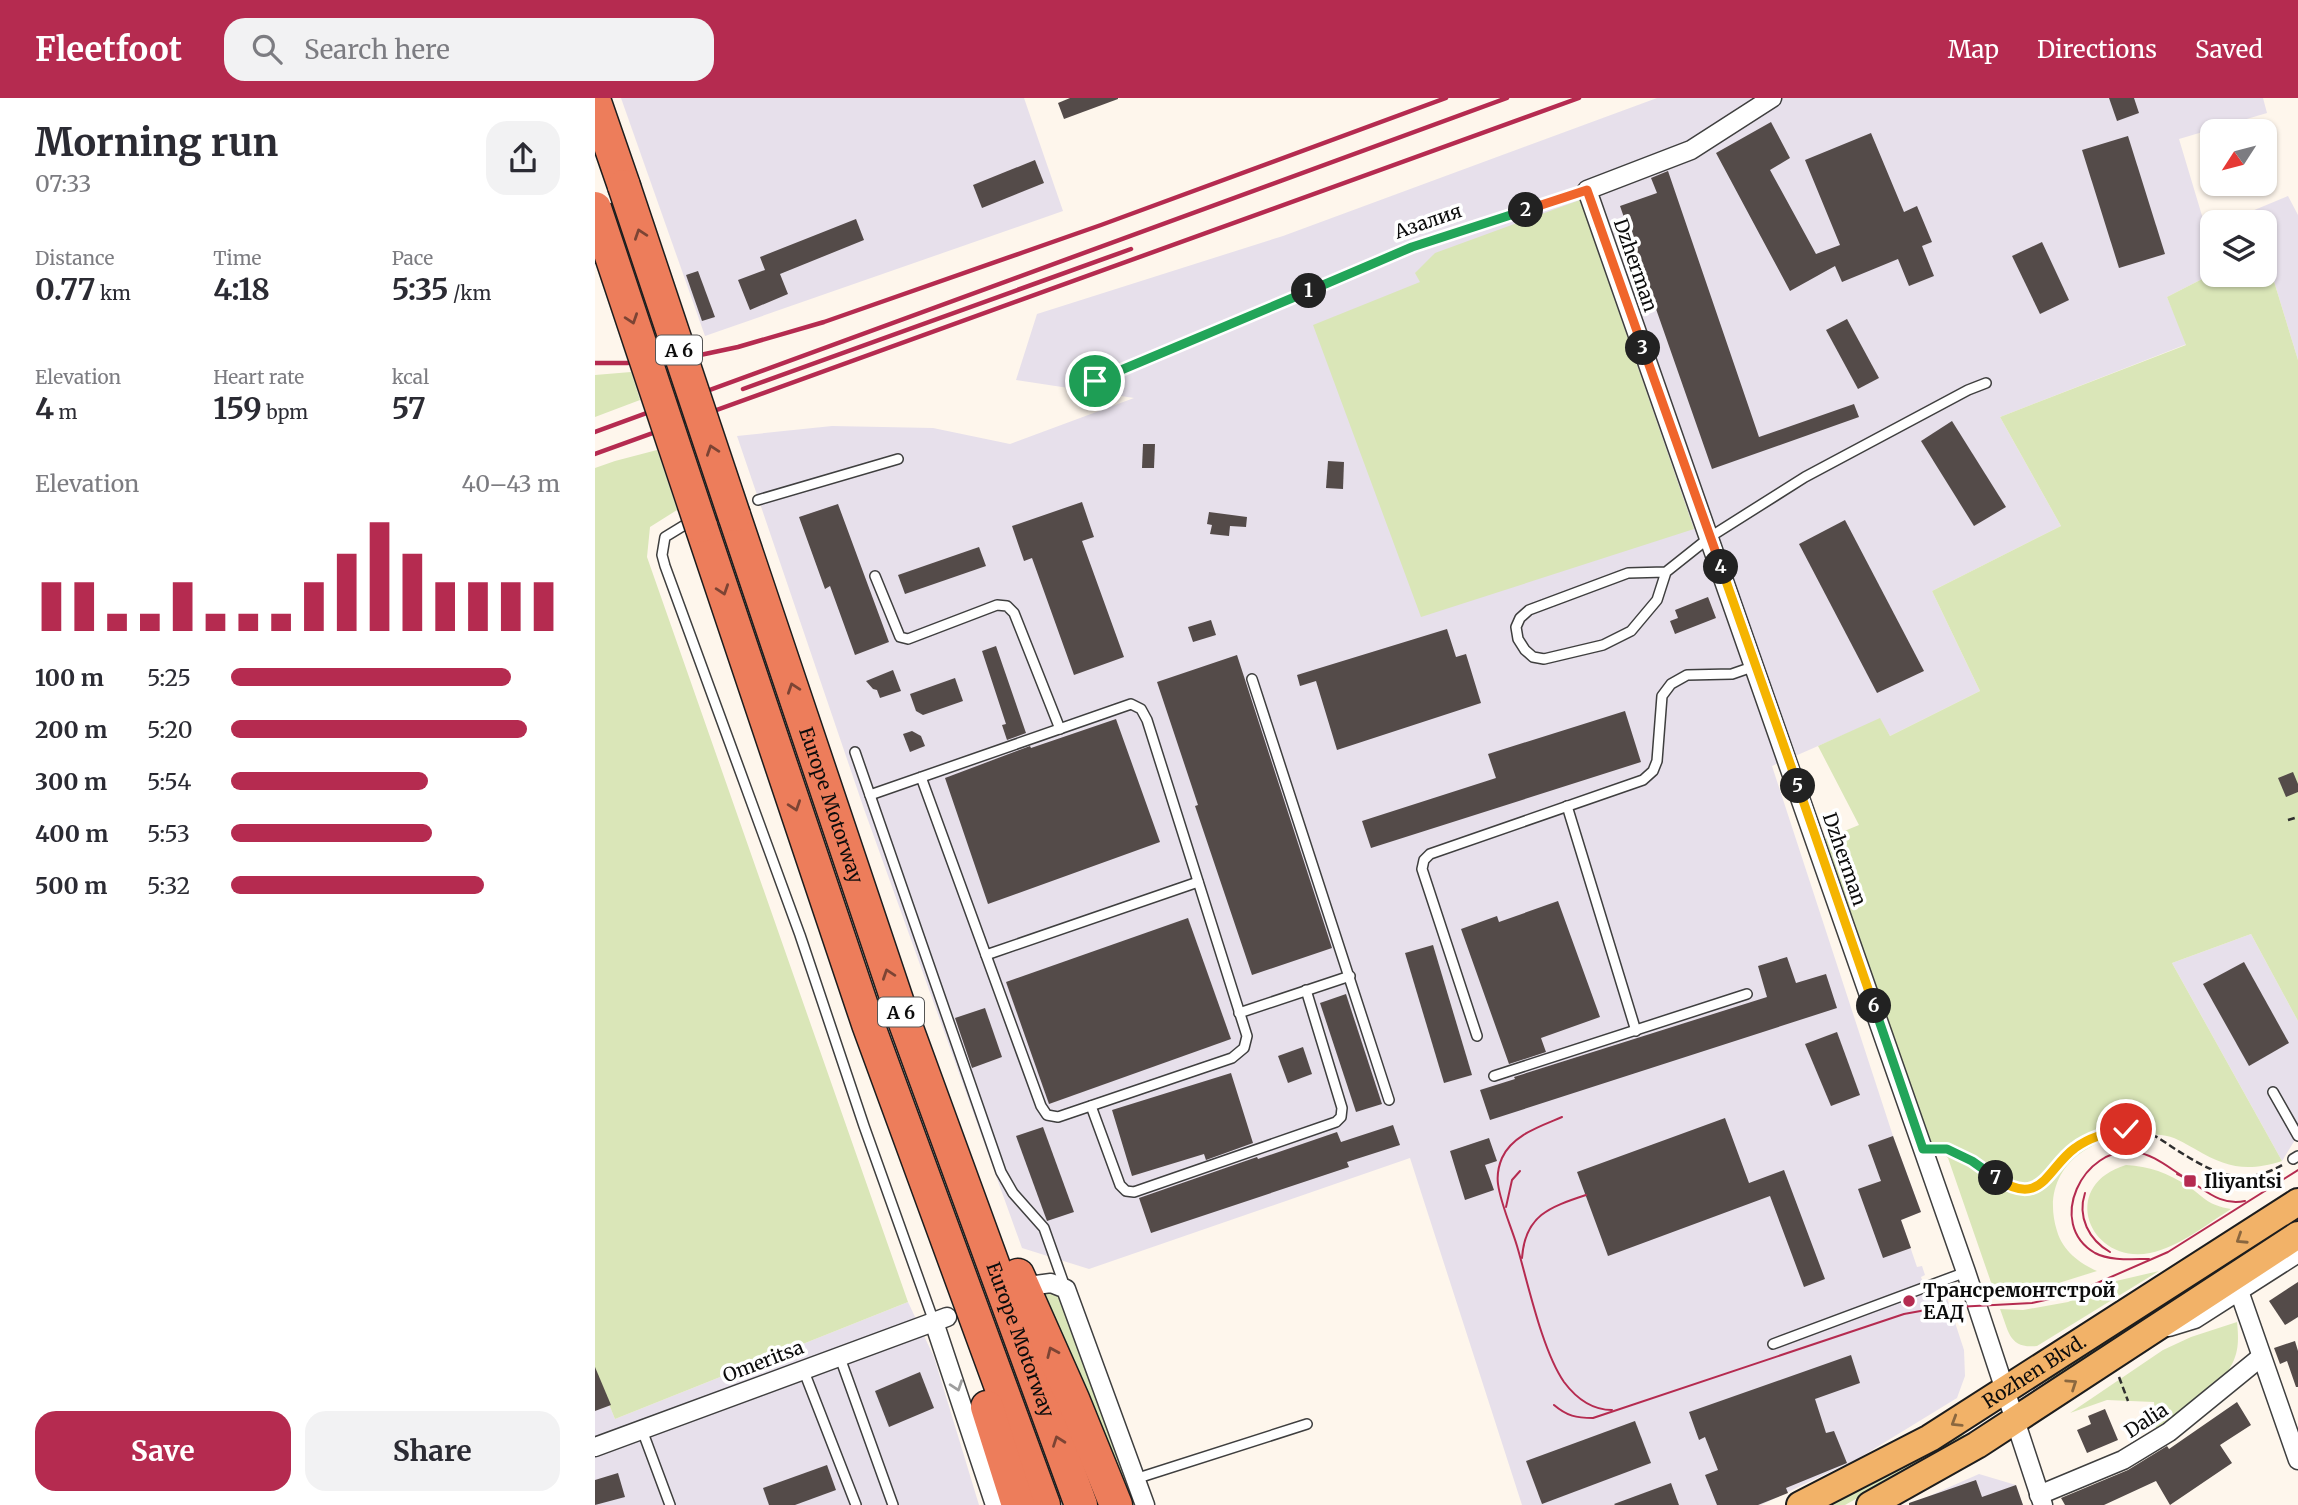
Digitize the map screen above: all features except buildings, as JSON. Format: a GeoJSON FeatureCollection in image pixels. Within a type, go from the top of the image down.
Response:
{"type":"FeatureCollection","features":[{"type":"Feature","properties":{"kind":"highway","name":"Europe Motorway"},"geometry":{"type":"LineString","coordinates":[[595,102],[624,186],[746,507],[901,1012],[1081,1505]]}},
{"type":"Feature","properties":{"kind":"highway","name":"Europe Motorway"},"geometry":{"type":"LineString","coordinates":[[595,208],[692,526],[868,1024],[1044,1505]]}},
{"type":"Feature","properties":{"kind":"highway"},"geometry":{"type":"LineString","coordinates":[[901,1012],[1067,1387],[1116,1505]]}},
{"type":"Feature","properties":{"kind":"highway"},"geometry":{"type":"LineString","coordinates":[[868,1024],[1018,1505]]}},
{"type":"Feature","properties":{"kind":"main road","name":"Rozhen Blvd."},"geometry":{"type":"LineString","coordinates":[[1800,1505],[1891,1460],[2005,1392],[2298,1202]]}},
{"type":"Feature","properties":{"kind":"main road","name":"Rozhen Blvd."},"geometry":{"type":"LineString","coordinates":[[1870,1505],[1950,1462],[2015,1422],[2298,1235]]}},
{"type":"Feature","properties":{"kind":"street","name":"Азалия"},"geometry":{"type":"LineString","coordinates":[[1587,190],[1691,150],[1772,98]]}},
{"type":"Feature","properties":{"kind":"street","name":"Dzherman"},"geometry":{"type":"LineString","coordinates":[[1587,190],[1966,1272],[2041,1500]]}},
{"type":"Feature","properties":{"kind":"street"},"geometry":{"type":"LineString","coordinates":[[2140,1338],[2195,1319],[2298,1253]]}},
{"type":"Feature","properties":{"kind":"street"},"geometry":{"type":"LineString","coordinates":[[1035,1284],[1051,1283],[1066,1289],[1145,1505]]}},
{"type":"Feature","properties":{"kind":"street"},"geometry":{"type":"LineString","coordinates":[[2239,1291],[2298,1460]]}},
{"type":"Feature","properties":{"kind":"street","name":"Omeritsa"},"geometry":{"type":"LineString","coordinates":[[595,1447],[941,1319]]}},
{"type":"Feature","properties":{"kind":"street"},"geometry":{"type":"LineString","coordinates":[[941,1319],[995,1505]]}},
{"type":"Feature","properties":{"kind":"street","name":"Dalia"},"geometry":{"type":"LineString","coordinates":[[2041,1500],[2123,1460],[2169,1432],[2261,1357]]}},
{"type":"Feature","properties":{"kind":"lane","name":"Азалия"},"geometry":{"type":"LineString","coordinates":[[1095,381],[1412,247],[1587,190]]}},
{"type":"Feature","properties":{"kind":"lane"},"geometry":{"type":"LineString","coordinates":[[1666,572],[1628,573],[1529,610],[1520,618],[1517,626],[1518,639],[1533,657],[1544,659],[1603,645],[1631,631],[1657,600],[1666,572],[1710,537],[1805,477],[1986,383]]}},
{"type":"Feature","properties":{"kind":"lane"},"geometry":{"type":"LineString","coordinates":[[746,507],[898,459]]}},
{"type":"Feature","properties":{"kind":"lane"},"geometry":{"type":"LineString","coordinates":[[692,526],[665,537],[662,555],[664,566],[800,935],[864,1126],[941,1319]]}},
{"type":"Feature","properties":{"kind":"lane"},"geometry":{"type":"LineString","coordinates":[[875,576],[899,637],[908,639],[997,605],[1007,606],[1014,613],[1060,729]]}},
{"type":"Feature","properties":{"kind":"lane"},"geometry":{"type":"LineString","coordinates":[[1477,1036],[1422,869],[1424,860],[1430,854],[1643,780],[1653,771],[1657,761],[1662,696],[1671,684],[1687,675],[1732,674],[1755,666]]}},
{"type":"Feature","properties":{"kind":"lane"},"geometry":{"type":"LineString","coordinates":[[1252,679],[1389,1100]]}},
{"type":"Feature","properties":{"kind":"lane"},"geometry":{"type":"LineString","coordinates":[[870,795],[1131,704],[1141,709],[1147,720],[1247,1037],[1244,1048],[1232,1058],[1091,1106],[1058,1117],[1047,1115],[1041,1106],[921,778]]}},
{"type":"Feature","properties":{"kind":"lane"},"geometry":{"type":"LineString","coordinates":[[855,752],[1001,1172],[1013,1193],[1044,1228],[1066,1289]]}},
{"type":"Feature","properties":{"kind":"lane"},"geometry":{"type":"LineString","coordinates":[[1567,806],[1636,1031]]}},
{"type":"Feature","properties":{"kind":"lane"},"geometry":{"type":"LineString","coordinates":[[986,956],[1198,882]]}},
{"type":"Feature","properties":{"kind":"lane"},"geometry":{"type":"LineString","coordinates":[[1239,1013],[1350,976]]}},
{"type":"Feature","properties":{"kind":"lane"},"geometry":{"type":"LineString","coordinates":[[1091,1106],[1119,1185],[1126,1191],[1134,1192],[1336,1122],[1341,1117],[1342,1108],[1306,990]]}},
{"type":"Feature","properties":{"kind":"lane"},"geometry":{"type":"LineString","coordinates":[[1494,1076],[1747,994]]}},
{"type":"Feature","properties":{"kind":"lane"},"geometry":{"type":"LineString","coordinates":[[2273,1092],[2298,1136]]}},
{"type":"Feature","properties":{"kind":"lane"},"geometry":{"type":"LineString","coordinates":[[1773,1344],[1966,1272]]}},
{"type":"Feature","properties":{"kind":"lane"},"geometry":{"type":"LineString","coordinates":[[839,1355],[894,1505]]}},
{"type":"Feature","properties":{"kind":"lane"},"geometry":{"type":"LineString","coordinates":[[803,1369],[856,1505]]}},
{"type":"Feature","properties":{"kind":"lane"},"geometry":{"type":"LineString","coordinates":[[1135,1479],[1307,1424]]}},
{"type":"Feature","properties":{"kind":"lane"},"geometry":{"type":"LineString","coordinates":[[642,1430],[670,1505]]}},
{"type":"Feature","properties":{"kind":"path"},"geometry":{"type":"LineString","coordinates":[[2288,820],[2298,817]]}},
{"type":"Feature","properties":{"kind":"path"},"geometry":{"type":"LineString","coordinates":[[1923,1149],[1947,1149],[1972,1161],[2004,1184],[2023,1189],[2042,1185],[2064,1156],[2085,1141],[2094,1136],[2126,1129],[2147,1132],[2204,1167],[2239,1178],[2277,1168],[2296,1157]]}},
{"type":"Feature","properties":{"kind":"path"},"geometry":{"type":"LineString","coordinates":[[2118,1374],[2128,1401]]}},
{"type":"Feature","properties":{"kind":"shaded area"},"geometry":{"type":"Polygon","coordinates":[[[621,98],[1024,98],[1063,211],[705,336],[621,98]]]}},
{"type":"Feature","properties":{"kind":"shaded area"},"geometry":{"type":"Polygon","coordinates":[[[1657,98],[2263,98],[2267,113],[2247,119],[2200,119],[2200,133],[2179,139],[2200,210],[2200,280],[2167,297],[2187,344],[2000,417],[2061,526],[1932,591],[1980,691],[1890,736],[1880,719],[1772,766],[1893,1136],[1921,1212],[1901,1220],[1917,1267],[1922,1266],[1925,1275],[1921,1277],[1926,1291],[1945,1292],[1964,1350],[1965,1376],[1957,1398],[1859,1458],[1761,1505],[1522,1505],[1410,1158],[1089,1269],[1022,1248],[864,809],[737,436],[832,426],[933,428],[1010,444],[1134,398],[1016,380],[1037,314],[1283,236],[1657,98]]]}},
{"type":"Feature","properties":{"kind":"shaded area"},"geometry":{"type":"Polygon","coordinates":[[[2288,196],[2298,215],[2298,360],[2276,287],[2277,210],[2254,210],[2288,196]]]}},
{"type":"Feature","properties":{"kind":"shaded area"},"geometry":{"type":"Polygon","coordinates":[[[2251,934],[2298,1021],[2298,1135],[2282,1161],[2172,963],[2251,934]]]}},
{"type":"Feature","properties":{"kind":"shaded area"},"geometry":{"type":"Polygon","coordinates":[[[908,1302],[934,1357],[979,1505],[595,1505],[595,1370],[615,1419],[908,1302]]]}},
{"type":"Feature","properties":{"kind":"shaded area"},"geometry":{"type":"Polygon","coordinates":[[[1979,1474],[2016,1485],[2023,1505],[1909,1505],[1979,1474]]]}},
{"type":"Feature","properties":{"kind":"green space"},"geometry":{"type":"Polygon","coordinates":[[[1580,200],[1694,529],[1421,617],[1313,325],[1420,282],[1415,273],[1435,253],[1580,200]]]}},
{"type":"Feature","properties":{"kind":"green space"},"geometry":{"type":"Polygon","coordinates":[[[2200,280],[2200,287],[2276,287],[2298,360],[2298,1021],[2251,934],[2172,963],[2282,1161],[2248,1167],[2227,1164],[2179,1140],[2161,1135],[2116,1137],[2096,1144],[2079,1154],[2065,1169],[2056,1186],[2053,1207],[2057,1231],[2063,1245],[2078,1260],[2097,1271],[2046,1287],[1994,1291],[1948,1158],[1928,1139],[1825,839],[1859,825],[1818,746],[1880,718],[1890,736],[1980,691],[1932,591],[2061,526],[2000,417],[2186,345],[2167,297],[2200,280]]]}},
{"type":"Feature","properties":{"kind":"green space"},"geometry":{"type":"Polygon","coordinates":[[[631,372],[640,400],[595,417],[595,375],[631,372]]]}},
{"type":"Feature","properties":{"kind":"green space"},"geometry":{"type":"Polygon","coordinates":[[[657,450],[677,510],[650,527],[647,557],[908,1302],[615,1419],[595,1370],[595,468],[657,450]]]}},
{"type":"Feature","properties":{"kind":"green space"},"geometry":{"type":"Polygon","coordinates":[[[2126,1165],[2166,1174],[2212,1203],[2231,1209],[2172,1246],[2161,1250],[2129,1254],[2111,1247],[2098,1236],[2090,1221],[2087,1205],[2092,1189],[2105,1175],[2126,1165]]]}},
{"type":"Feature","properties":{"kind":"green space"},"geometry":{"type":"Polygon","coordinates":[[[2298,1213],[2298,1222],[2049,1383],[2045,1377],[2298,1213]]]}},
{"type":"Feature","properties":{"kind":"green space"},"geometry":{"type":"Polygon","coordinates":[[[2159,1271],[2037,1346],[2015,1342],[2008,1332],[2000,1309],[2023,1310],[2068,1302],[2116,1281],[2159,1271]]]}},
{"type":"Feature","properties":{"kind":"green space"},"geometry":{"type":"Polygon","coordinates":[[[1038,1290],[1054,1293],[1067,1305],[1138,1505],[1126,1505],[1038,1290]]]}},
{"type":"Feature","properties":{"kind":"green space"},"geometry":{"type":"Polygon","coordinates":[[[2237,1322],[2237,1348],[2228,1371],[2156,1430],[2154,1402],[2107,1400],[2070,1413],[2163,1350],[2191,1337],[2237,1322]]]}},
{"type":"Feature","properties":{"kind":"green space"},"geometry":{"type":"Polygon","coordinates":[[[1962,1432],[1966,1438],[1845,1505],[1826,1505],[1962,1432]]]}},
{"type":"Feature","properties":{"kind":"tram line"},"geometry":{"type":"LineString","coordinates":[[1562,1117],[1528,1132],[1513,1143],[1501,1161],[1498,1184],[1536,1316],[1556,1368],[1564,1382],[1579,1398],[1598,1408],[1612,1410]]}},
{"type":"Feature","properties":{"kind":"tram line"},"geometry":{"type":"LineString","coordinates":[[2149,1259],[2101,1256],[2080,1240],[2073,1224],[2072,1206],[2077,1189],[2086,1173],[2100,1161],[2116,1153],[2135,1152],[2148,1155],[2184,1177]]}},
{"type":"Feature","properties":{"kind":"tram line"},"geometry":{"type":"LineString","coordinates":[[1554,1405],[1572,1416],[1593,1418],[1904,1314],[1937,1308],[2032,1303],[2072,1294],[2168,1252],[2298,1170]]}},
{"type":"Feature","properties":{"kind":"tram line"},"geometry":{"type":"LineString","coordinates":[[1506,1207],[1512,1180],[1520,1171]]}},
{"type":"Feature","properties":{"kind":"tram line"},"geometry":{"type":"LineString","coordinates":[[2177,1174],[2217,1198],[2245,1201]]}},
{"type":"Feature","properties":{"kind":"tram line"},"geometry":{"type":"LineString","coordinates":[[2085,1193],[2083,1211],[2087,1227],[2096,1241],[2110,1252]]}},
{"type":"Feature","properties":{"kind":"tram line"},"geometry":{"type":"LineString","coordinates":[[1522,1258],[1524,1243],[1534,1222],[1551,1209],[1586,1195]]}},
{"type":"Feature","properties":{"kind":"railway"},"geometry":{"type":"LineString","coordinates":[[595,363],[686,358],[738,347],[824,322],[1101,225],[1446,98]]}},
{"type":"Feature","properties":{"kind":"railway"},"geometry":{"type":"LineString","coordinates":[[595,432],[1507,98]]}},
{"type":"Feature","properties":{"kind":"railway"},"geometry":{"type":"LineString","coordinates":[[595,454],[1579,98]]}},
{"type":"Feature","properties":{"kind":"railway"},"geometry":{"type":"LineString","coordinates":[[743,389],[1131,249]]}},
{"type":"Feature","properties":{"kind":"place","name":"Iliyantsi"},"geometry":{"type":"Point","coordinates":[2190,1181]}},
{"type":"Feature","properties":{"kind":"place","name":"Трансремонтстрой ЕАД"},"geometry":{"type":"Point","coordinates":[1909,1301]}},
{"type":"Feature","properties":{"kind":"route"},"geometry":{"type":"LineString","coordinates":[[1095,381],[1412,247],[1587,190],[1789,760],[1923,1149],[1947,1149],[1972,1161],[2004,1184],[2023,1189],[2042,1185],[2064,1156],[2094,1136],[2126,1129]]}}]}
